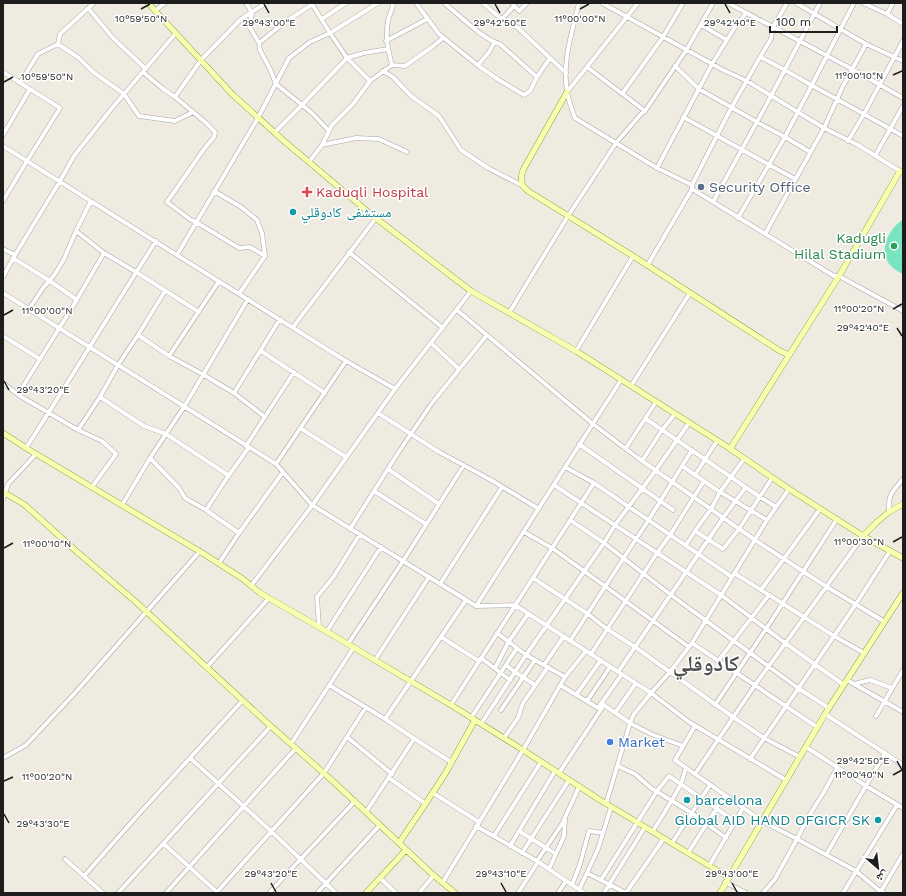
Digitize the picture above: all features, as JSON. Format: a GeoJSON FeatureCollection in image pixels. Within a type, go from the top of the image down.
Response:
{"type":"FeatureCollection","features":[{"type":"Feature","properties":{"kind":"street"},"geometry":{"type":"LineString","coordinates":[[58,44],[60,34],[94,3]]}},
{"type":"Feature","properties":{"kind":"street"},"geometry":{"type":"LineString","coordinates":[[148,3],[232,94],[258,118],[376,218],[471,292],[576,351],[730,449],[820,509],[863,536],[903,558]]}},
{"type":"Feature","properties":{"kind":"street"},"geometry":{"type":"LineString","coordinates":[[155,11],[165,3]]}},
{"type":"Feature","properties":{"kind":"street"},"geometry":{"type":"LineString","coordinates":[[246,3],[252,13],[248,26],[259,43],[260,50],[276,84],[312,113],[328,131]]}},
{"type":"Feature","properties":{"kind":"street"},"geometry":{"type":"LineString","coordinates":[[176,97],[201,60],[241,20],[266,3]]}},
{"type":"Feature","properties":{"kind":"street"},"geometry":{"type":"LineString","coordinates":[[322,19],[346,3]]}},
{"type":"Feature","properties":{"kind":"street"},"geometry":{"type":"LineString","coordinates":[[177,255],[258,118],[289,58],[310,42],[330,33],[378,3]]}},
{"type":"Feature","properties":{"kind":"street"},"geometry":{"type":"LineString","coordinates":[[392,65],[386,41],[388,19],[393,3]]}},
{"type":"Feature","properties":{"kind":"street"},"geometry":{"type":"LineString","coordinates":[[416,3],[438,34],[499,80],[524,95],[530,91],[537,77],[550,58]]}},
{"type":"Feature","properties":{"kind":"street"},"geometry":{"type":"LineString","coordinates":[[444,3],[494,43],[500,44],[537,77]]}},
{"type":"Feature","properties":{"kind":"street"},"geometry":{"type":"LineString","coordinates":[[483,3],[502,19],[517,28],[566,73]]}},
{"type":"Feature","properties":{"kind":"street"},"geometry":{"type":"LineString","coordinates":[[502,19],[513,5],[519,11],[527,3]]}},
{"type":"Feature","properties":{"kind":"street"},"geometry":{"type":"LineString","coordinates":[[579,3],[567,52],[566,73],[567,92],[575,118],[657,168],[692,187],[738,218],[834,276],[839,276],[903,311]]}},
{"type":"Feature","properties":{"kind":"street"},"geometry":{"type":"LineString","coordinates":[[602,3],[712,64],[747,81],[824,128],[901,172]]}},
{"type":"Feature","properties":{"kind":"street"},"geometry":{"type":"LineString","coordinates":[[523,187],[521,180],[523,170],[567,92],[638,3]]}},
{"type":"Feature","properties":{"kind":"street"},"geometry":{"type":"LineString","coordinates":[[622,94],[663,37],[683,3]]}},
{"type":"Feature","properties":{"kind":"street"},"geometry":{"type":"LineString","coordinates":[[509,314],[568,216],[616,143],[641,114],[646,111],[687,49],[713,3]]}},
{"type":"Feature","properties":{"kind":"street"},"geometry":{"type":"LineString","coordinates":[[728,3],[903,98]]}},
{"type":"Feature","properties":{"kind":"street"},"geometry":{"type":"LineString","coordinates":[[647,266],[692,187],[728,114],[760,57],[772,39],[773,27],[787,3]]}},
{"type":"Feature","properties":{"kind":"street"},"geometry":{"type":"LineString","coordinates":[[796,3],[866,44],[903,61]]}},
{"type":"Feature","properties":{"kind":"street"},"geometry":{"type":"LineString","coordinates":[[713,202],[820,3]]}},
{"type":"Feature","properties":{"kind":"street"},"geometry":{"type":"LineString","coordinates":[[738,218],[785,137],[854,3]]}},
{"type":"Feature","properties":{"kind":"street"},"geometry":{"type":"LineString","coordinates":[[863,3],[903,24]]}},
{"type":"Feature","properties":{"kind":"street"},"geometry":{"type":"LineString","coordinates":[[886,14],[893,3]]}},
{"type":"Feature","properties":{"kind":"street"},"geometry":{"type":"LineString","coordinates":[[259,43],[285,22],[313,4],[330,33],[348,58],[370,81]]}},
{"type":"Feature","properties":{"kind":"street"},"geometry":{"type":"LineString","coordinates":[[88,8],[113,38],[162,88],[176,97],[205,122],[214,132],[214,137],[167,202],[191,220],[239,248],[250,247],[265,256]]}},
{"type":"Feature","properties":{"kind":"street"},"geometry":{"type":"LineString","coordinates":[[657,168],[712,64],[746,13]]}},
{"type":"Feature","properties":{"kind":"street"},"geometry":{"type":"LineString","coordinates":[[386,41],[427,19]]}},
{"type":"Feature","properties":{"kind":"street"},"geometry":{"type":"LineString","coordinates":[[700,25],[727,40]]}},
{"type":"Feature","properties":{"kind":"street"},"geometry":{"type":"LineString","coordinates":[[3,277],[74,156],[176,33]]}},
{"type":"Feature","properties":{"kind":"street"},"geometry":{"type":"LineString","coordinates":[[309,162],[322,145],[332,124],[353,104],[370,81],[392,65],[405,66],[443,38]]}},
{"type":"Feature","properties":{"kind":"street"},"geometry":{"type":"LineString","coordinates":[[848,141],[903,41]]}},
{"type":"Feature","properties":{"kind":"street"},"geometry":{"type":"LineString","coordinates":[[478,65],[489,52],[494,43]]}},
{"type":"Feature","properties":{"kind":"street"},"geometry":{"type":"LineString","coordinates":[[20,83],[38,54],[58,44]]}},
{"type":"Feature","properties":{"kind":"street"},"geometry":{"type":"LineString","coordinates":[[58,44],[79,58],[93,72],[124,94],[139,116],[175,121],[193,112]]}},
{"type":"Feature","properties":{"kind":"street"},"geometry":{"type":"LineString","coordinates":[[765,234],[824,128],[837,98],[866,44]]}},
{"type":"Feature","properties":{"kind":"street"},"geometry":{"type":"LineString","coordinates":[[274,132],[348,58],[364,53],[388,49]]}},
{"type":"Feature","properties":{"kind":"street"},"geometry":{"type":"LineString","coordinates":[[760,57],[785,69],[903,136]]}},
{"type":"Feature","properties":{"kind":"street"},"geometry":{"type":"LineString","coordinates":[[675,66],[699,89],[810,152]]}},
{"type":"Feature","properties":{"kind":"street"},"geometry":{"type":"LineString","coordinates":[[587,67],[646,111]]}},
{"type":"Feature","properties":{"kind":"street"},"geometry":{"type":"LineString","coordinates":[[384,71],[393,77],[411,96],[439,116],[460,150],[488,168],[523,187],[780,351],[789,355]]}},
{"type":"Feature","properties":{"kind":"street"},"geometry":{"type":"LineString","coordinates":[[3,72],[60,108],[3,201]]}},
{"type":"Feature","properties":{"kind":"street"},"geometry":{"type":"LineString","coordinates":[[3,135],[30,89]]}},
{"type":"Feature","properties":{"kind":"street"},"geometry":{"type":"LineString","coordinates":[[875,156],[903,106]]}},
{"type":"Feature","properties":{"kind":"street"},"geometry":{"type":"LineString","coordinates":[[683,117],[796,179]]}},
{"type":"Feature","properties":{"kind":"street"},"geometry":{"type":"LineString","coordinates":[[322,145],[356,138],[379,139],[407,152]]}},
{"type":"Feature","properties":{"kind":"street"},"geometry":{"type":"LineString","coordinates":[[3,146],[346,361],[395,389]]}},
{"type":"Feature","properties":{"kind":"street"},"geometry":{"type":"LineString","coordinates":[[730,449],[839,276],[901,172],[903,166]]}},
{"type":"Feature","properties":{"kind":"street"},"geometry":{"type":"LineString","coordinates":[[214,191],[241,207],[257,220],[262,233],[265,256],[239,294]]}},
{"type":"Feature","properties":{"kind":"street"},"geometry":{"type":"LineString","coordinates":[[29,309],[64,259],[91,201]]}},
{"type":"Feature","properties":{"kind":"street"},"geometry":{"type":"LineString","coordinates":[[293,327],[376,218]]}},
{"type":"Feature","properties":{"kind":"street"},"geometry":{"type":"LineString","coordinates":[[76,231],[104,253],[199,312]]}},
{"type":"Feature","properties":{"kind":"street"},"geometry":{"type":"LineString","coordinates":[[26,448],[156,241]]}},
{"type":"Feature","properties":{"kind":"street"},"geometry":{"type":"LineString","coordinates":[[3,249],[77,300]]}},
{"type":"Feature","properties":{"kind":"street"},"geometry":{"type":"LineString","coordinates":[[349,252],[443,328]]}},
{"type":"Feature","properties":{"kind":"street"},"geometry":{"type":"LineString","coordinates":[[20,396],[22,388],[77,300],[104,253]]}},
{"type":"Feature","properties":{"kind":"street"},"geometry":{"type":"LineString","coordinates":[[576,351],[632,256]]}},
{"type":"Feature","properties":{"kind":"street"},"geometry":{"type":"LineString","coordinates":[[169,356],[219,281]]}},
{"type":"Feature","properties":{"kind":"street"},"geometry":{"type":"LineString","coordinates":[[78,430],[165,291]]}},
{"type":"Feature","properties":{"kind":"street"},"geometry":{"type":"LineString","coordinates":[[251,586],[312,505],[395,389],[471,292]]}},
{"type":"Feature","properties":{"kind":"street"},"geometry":{"type":"LineString","coordinates":[[3,293],[276,464],[312,505],[350,529],[476,606],[515,606],[636,683],[696,726],[786,780]]}},
{"type":"Feature","properties":{"kind":"street"},"geometry":{"type":"LineString","coordinates":[[630,386],[690,293]]}},
{"type":"Feature","properties":{"kind":"street"},"geometry":{"type":"LineString","coordinates":[[122,505],[150,458],[204,375],[248,299]]}},
{"type":"Feature","properties":{"kind":"street"},"geometry":{"type":"LineString","coordinates":[[457,310],[593,424],[642,461],[755,540],[827,587],[885,622]]}},
{"type":"Feature","properties":{"kind":"street"},"geometry":{"type":"LineString","coordinates":[[234,393],[280,319]]}},
{"type":"Feature","properties":{"kind":"street"},"geometry":{"type":"LineString","coordinates":[[138,335],[169,356],[234,393],[265,417]]}},
{"type":"Feature","properties":{"kind":"street"},"geometry":{"type":"LineString","coordinates":[[350,529],[398,453],[432,403],[487,335]]}},
{"type":"Feature","properties":{"kind":"street"},"geometry":{"type":"LineString","coordinates":[[3,336],[40,359]]}},
{"type":"Feature","properties":{"kind":"street"},"geometry":{"type":"LineString","coordinates":[[431,343],[459,369]]}},
{"type":"Feature","properties":{"kind":"street"},"geometry":{"type":"LineString","coordinates":[[260,351],[325,393]]}},
{"type":"Feature","properties":{"kind":"street"},"geometry":{"type":"LineString","coordinates":[[276,464],[346,361]]}},
{"type":"Feature","properties":{"kind":"street"},"geometry":{"type":"LineString","coordinates":[[206,510],[294,372]]}},
{"type":"Feature","properties":{"kind":"street"},"geometry":{"type":"LineString","coordinates":[[476,606],[621,380]]}},
{"type":"Feature","properties":{"kind":"street"},"geometry":{"type":"LineString","coordinates":[[3,383],[20,396],[78,430],[102,441],[116,454],[92,487]]}},
{"type":"Feature","properties":{"kind":"street"},"geometry":{"type":"LineString","coordinates":[[100,397],[144,426],[166,434],[228,476]]}},
{"type":"Feature","properties":{"kind":"street"},"geometry":{"type":"LineString","coordinates":[[626,448],[656,402]]}},
{"type":"Feature","properties":{"kind":"street"},"geometry":{"type":"LineString","coordinates":[[378,412],[439,452],[538,508]]}},
{"type":"Feature","properties":{"kind":"street"},"geometry":{"type":"LineString","coordinates":[[642,461],[674,414]]}},
{"type":"Feature","properties":{"kind":"street"},"geometry":{"type":"LineString","coordinates":[[646,419],[776,507]]}},
{"type":"Feature","properties":{"kind":"street"},"geometry":{"type":"LineString","coordinates":[[481,724],[526,655],[615,525],[689,423]]}},
{"type":"Feature","properties":{"kind":"street"},"geometry":{"type":"LineString","coordinates":[[300,428],[346,457]]}},
{"type":"Feature","properties":{"kind":"street"},"geometry":{"type":"LineString","coordinates":[[3,434],[200,551],[269,598],[451,705],[579,787],[709,866],[746,893]]}},
{"type":"Feature","properties":{"kind":"street"},"geometry":{"type":"LineString","coordinates":[[695,475],[717,441]]}},
{"type":"Feature","properties":{"kind":"street"},"geometry":{"type":"LineString","coordinates":[[579,444],[642,488],[659,502],[673,510]]}},
{"type":"Feature","properties":{"kind":"street"},"geometry":{"type":"LineString","coordinates":[[570,641],[692,450]]}},
{"type":"Feature","properties":{"kind":"street"},"geometry":{"type":"LineString","coordinates":[[36,454],[8,484],[4,496],[25,506],[146,612],[455,893]]}},
{"type":"Feature","properties":{"kind":"street"},"geometry":{"type":"LineString","coordinates":[[150,458],[179,488],[185,498],[206,510],[239,533]]}},
{"type":"Feature","properties":{"kind":"street"},"geometry":{"type":"LineString","coordinates":[[686,545],[711,509],[720,492],[744,459]]}},
{"type":"Feature","properties":{"kind":"street"},"geometry":{"type":"LineString","coordinates":[[166,893],[243,806],[293,746],[351,645],[464,466]]}},
{"type":"Feature","properties":{"kind":"street"},"geometry":{"type":"LineString","coordinates":[[682,466],[734,501],[767,520]]}},
{"type":"Feature","properties":{"kind":"street"},"geometry":{"type":"LineString","coordinates":[[565,467],[594,483],[698,554],[761,590],[864,653]]}},
{"type":"Feature","properties":{"kind":"street"},"geometry":{"type":"LineString","coordinates":[[388,469],[439,504]]}},
{"type":"Feature","properties":{"kind":"street"},"geometry":{"type":"LineString","coordinates":[[219,563],[283,472]]}},
{"type":"Feature","properties":{"kind":"street"},"geometry":{"type":"LineString","coordinates":[[696,531],[723,549],[739,529],[772,478]]}},
{"type":"Feature","properties":{"kind":"street"},"geometry":{"type":"LineString","coordinates":[[889,512],[889,501],[892,493],[903,479]]}},
{"type":"Feature","properties":{"kind":"street"},"geometry":{"type":"LineString","coordinates":[[591,654],[704,481]]}},
{"type":"Feature","properties":{"kind":"street"},"geometry":{"type":"LineString","coordinates":[[451,705],[594,483]]}},
{"type":"Feature","properties":{"kind":"street"},"geometry":{"type":"LineString","coordinates":[[554,484],[721,595],[814,665],[845,683],[854,684],[870,680],[892,688]]}},
{"type":"Feature","properties":{"kind":"street"},"geometry":{"type":"LineString","coordinates":[[440,584],[502,487]]}},
{"type":"Feature","properties":{"kind":"street"},"geometry":{"type":"LineString","coordinates":[[510,846],[602,704],[636,647],[734,501],[746,487]]}},
{"type":"Feature","properties":{"kind":"street"},"geometry":{"type":"LineString","coordinates":[[580,890],[598,849],[603,833],[618,766],[634,714],[670,672],[690,645],[767,520],[790,489]]}},
{"type":"Feature","properties":{"kind":"street"},"geometry":{"type":"LineString","coordinates":[[374,491],[426,524]]}},
{"type":"Feature","properties":{"kind":"street"},"geometry":{"type":"LineString","coordinates":[[695,774],[768,666],[863,536],[889,512],[903,504]]}},
{"type":"Feature","properties":{"kind":"street"},"geometry":{"type":"LineString","coordinates":[[761,590],[820,509]]}},
{"type":"Feature","properties":{"kind":"street"},"geometry":{"type":"LineString","coordinates":[[716,705],[837,519]]}},
{"type":"Feature","properties":{"kind":"street"},"geometry":{"type":"LineString","coordinates":[[570,520],[604,542],[671,595],[798,688],[829,708]]}},
{"type":"Feature","properties":{"kind":"street"},"geometry":{"type":"LineString","coordinates":[[524,532],[552,548],[625,601],[690,645],[718,661],[817,727]]}},
{"type":"Feature","properties":{"kind":"street"},"geometry":{"type":"LineString","coordinates":[[320,627],[317,597],[334,576],[360,534]]}},
{"type":"Feature","properties":{"kind":"street"},"geometry":{"type":"LineString","coordinates":[[327,631],[381,547]]}},
{"type":"Feature","properties":{"kind":"street"},"geometry":{"type":"LineString","coordinates":[[3,758],[26,745],[74,694],[200,551]]}},
{"type":"Feature","properties":{"kind":"street"},"geometry":{"type":"LineString","coordinates":[[750,759],[856,604],[890,551]]}},
{"type":"Feature","properties":{"kind":"street"},"geometry":{"type":"LineString","coordinates":[[375,660],[429,577]]}},
{"type":"Feature","properties":{"kind":"street"},"geometry":{"type":"LineString","coordinates":[[533,578],[636,647],[764,738],[800,757]]}},
{"type":"Feature","properties":{"kind":"street"},"geometry":{"type":"LineString","coordinates":[[720,893],[817,727],[903,593]]}},
{"type":"Feature","properties":{"kind":"street"},"geometry":{"type":"LineString","coordinates":[[718,661],[769,595]]}},
{"type":"Feature","properties":{"kind":"street"},"geometry":{"type":"LineString","coordinates":[[207,667],[269,598]]}},
{"type":"Feature","properties":{"kind":"street"},"geometry":{"type":"LineString","coordinates":[[385,719],[466,600]]}},
{"type":"Feature","properties":{"kind":"street"},"geometry":{"type":"LineString","coordinates":[[495,668],[509,641],[528,614]]}},
{"type":"Feature","properties":{"kind":"street"},"geometry":{"type":"LineString","coordinates":[[497,633],[526,655],[565,677]]}},
{"type":"Feature","properties":{"kind":"street"},"geometry":{"type":"LineString","coordinates":[[504,738],[518,718],[523,703],[564,636]]}},
{"type":"Feature","properties":{"kind":"street"},"geometry":{"type":"LineString","coordinates":[[441,637],[495,668],[510,680]]}},
{"type":"Feature","properties":{"kind":"street"},"geometry":{"type":"LineString","coordinates":[[399,843],[433,793],[473,719],[500,673],[517,648]]}},
{"type":"Feature","properties":{"kind":"street"},"geometry":{"type":"LineString","coordinates":[[443,882],[523,750],[560,685],[586,651]]}},
{"type":"Feature","properties":{"kind":"street"},"geometry":{"type":"LineString","coordinates":[[500,710],[535,660]]}},
{"type":"Feature","properties":{"kind":"street"},"geometry":{"type":"LineString","coordinates":[[576,695],[601,660]]}},
{"type":"Feature","properties":{"kind":"street"},"geometry":{"type":"LineString","coordinates":[[506,665],[535,685]]}},
{"type":"Feature","properties":{"kind":"street"},"geometry":{"type":"LineString","coordinates":[[587,701],[610,667]]}},
{"type":"Feature","properties":{"kind":"street"},"geometry":{"type":"LineString","coordinates":[[876,716],[903,671]]}},
{"type":"Feature","properties":{"kind":"street"},"geometry":{"type":"LineString","coordinates":[[616,713],[636,683]]}},
{"type":"Feature","properties":{"kind":"street"},"geometry":{"type":"LineString","coordinates":[[854,684],[903,712]]}},
{"type":"Feature","properties":{"kind":"street"},"geometry":{"type":"LineString","coordinates":[[329,685],[451,762]]}},
{"type":"Feature","properties":{"kind":"street"},"geometry":{"type":"LineString","coordinates":[[560,685],[598,708],[602,704]]}},
{"type":"Feature","properties":{"kind":"street"},"geometry":{"type":"LineString","coordinates":[[84,876],[243,700]]}},
{"type":"Feature","properties":{"kind":"street"},"geometry":{"type":"LineString","coordinates":[[602,704],[630,723],[652,734],[683,746]]}},
{"type":"Feature","properties":{"kind":"street"},"geometry":{"type":"LineString","coordinates":[[164,844],[217,893],[324,773],[366,707]]}},
{"type":"Feature","properties":{"kind":"street"},"geometry":{"type":"LineString","coordinates":[[826,714],[903,765]]}},
{"type":"Feature","properties":{"kind":"street"},"geometry":{"type":"LineString","coordinates":[[118,893],[271,726]]}},
{"type":"Feature","properties":{"kind":"street"},"geometry":{"type":"LineString","coordinates":[[696,726],[675,760],[762,821],[856,871],[882,893],[903,854]]}},
{"type":"Feature","properties":{"kind":"street"},"geometry":{"type":"LineString","coordinates":[[347,737],[390,776],[426,804]]}},
{"type":"Feature","properties":{"kind":"street"},"geometry":{"type":"LineString","coordinates":[[366,812],[414,739]]}},
{"type":"Feature","properties":{"kind":"street"},"geometry":{"type":"LineString","coordinates":[[806,747],[837,768],[903,808]]}},
{"type":"Feature","properties":{"kind":"street"},"geometry":{"type":"LineString","coordinates":[[826,855],[885,753]]}},
{"type":"Feature","properties":{"kind":"street"},"geometry":{"type":"LineString","coordinates":[[190,758],[272,832],[336,893]]}},
{"type":"Feature","properties":{"kind":"street"},"geometry":{"type":"LineString","coordinates":[[494,836],[541,762]]}},
{"type":"Feature","properties":{"kind":"street"},"geometry":{"type":"LineString","coordinates":[[618,766],[635,774],[651,788],[672,800],[726,838]]}},
{"type":"Feature","properties":{"kind":"street"},"geometry":{"type":"LineString","coordinates":[[652,831],[681,784],[686,768]]}},
{"type":"Feature","properties":{"kind":"street"},"geometry":{"type":"LineString","coordinates":[[764,893],[775,879],[806,819],[824,792],[837,768]]}},
{"type":"Feature","properties":{"kind":"street"},"geometry":{"type":"LineString","coordinates":[[601,880],[668,776],[736,822]]}},
{"type":"Feature","properties":{"kind":"street"},"geometry":{"type":"LineString","coordinates":[[522,853],[569,780]]}},
{"type":"Feature","properties":{"kind":"street"},"geometry":{"type":"LineString","coordinates":[[672,843],[710,785]]}},
{"type":"Feature","properties":{"kind":"street"},"geometry":{"type":"LineString","coordinates":[[518,893],[562,824],[579,787]]}},
{"type":"Feature","properties":{"kind":"street"},"geometry":{"type":"LineString","coordinates":[[433,793],[479,822]]}},
{"type":"Feature","properties":{"kind":"street"},"geometry":{"type":"LineString","coordinates":[[688,853],[725,795]]}},
{"type":"Feature","properties":{"kind":"street"},"geometry":{"type":"LineString","coordinates":[[269,893],[355,801]]}},
{"type":"Feature","properties":{"kind":"street"},"geometry":{"type":"LineString","coordinates":[[843,893],[897,805]]}},
{"type":"Feature","properties":{"kind":"street"},"geometry":{"type":"LineString","coordinates":[[709,866],[743,808]]}},
{"type":"Feature","properties":{"kind":"street"},"geometry":{"type":"LineString","coordinates":[[549,869],[564,836],[565,816]]}},
{"type":"Feature","properties":{"kind":"street"},"geometry":{"type":"LineString","coordinates":[[317,893],[380,825]]}},
{"type":"Feature","properties":{"kind":"street"},"geometry":{"type":"LineString","coordinates":[[476,826],[538,862],[584,893]]}},
{"type":"Feature","properties":{"kind":"street"},"geometry":{"type":"LineString","coordinates":[[604,893],[645,827]]}},
{"type":"Feature","properties":{"kind":"street"},"geometry":{"type":"LineString","coordinates":[[519,831],[556,854]]}},
{"type":"Feature","properties":{"kind":"street"},"geometry":{"type":"LineString","coordinates":[[572,885],[580,864],[589,831],[603,833]]}},
{"type":"Feature","properties":{"kind":"street"},"geometry":{"type":"LineString","coordinates":[[587,873],[626,893],[664,838]]}},
{"type":"Feature","properties":{"kind":"street"},"geometry":{"type":"LineString","coordinates":[[366,893],[406,850]]}},
{"type":"Feature","properties":{"kind":"street"},"geometry":{"type":"LineString","coordinates":[[65,858],[102,893]]}},
{"type":"Feature","properties":{"kind":"street"},"geometry":{"type":"LineString","coordinates":[[419,893],[434,875]]}},
{"type":"Feature","properties":{"kind":"street"},"geometry":{"type":"LineString","coordinates":[[380,878],[396,893]]}},
{"type":"Feature","properties":{"kind":"street"},"geometry":{"type":"LineString","coordinates":[[558,893],[566,881]]}},
{"type":"Feature","properties":{"kind":"green space","name":"Kadugli Hilal Stadium"},"geometry":{"type":"Polygon","coordinates":[[[903,220],[903,274],[893,268],[888,262],[885,255],[885,249],[889,235],[903,220]]]}},
{"type":"Feature","properties":{"kind":"place","name":"Security Office"},"geometry":{"type":"Point","coordinates":[701,187]}},
{"type":"Feature","properties":{"kind":"place","name":"Kaduqli Hospital"},"geometry":{"type":"Point","coordinates":[307,192]}},
{"type":"Feature","properties":{"kind":"place","name":"مستشفى كادوقلي"},"geometry":{"type":"Point","coordinates":[293,212]}},
{"type":"Feature","properties":{"kind":"place","name":"Kadugli Hilal Stadium"},"geometry":{"type":"Point","coordinates":[894,246]}},
{"type":"Feature","properties":{"kind":"place","name":"Market"},"geometry":{"type":"Point","coordinates":[610,742]}},
{"type":"Feature","properties":{"kind":"place","name":"barcelona"},"geometry":{"type":"Point","coordinates":[687,800]}},
{"type":"Feature","properties":{"kind":"place","name":"Global AID HAND OFGICR SK"},"geometry":{"type":"Point","coordinates":[878,820]}},
{"type":"Feature","properties":{"kind":"district","name":"كادوقلي"},"geometry":{"type":"Point","coordinates":[706,663]}}]}
